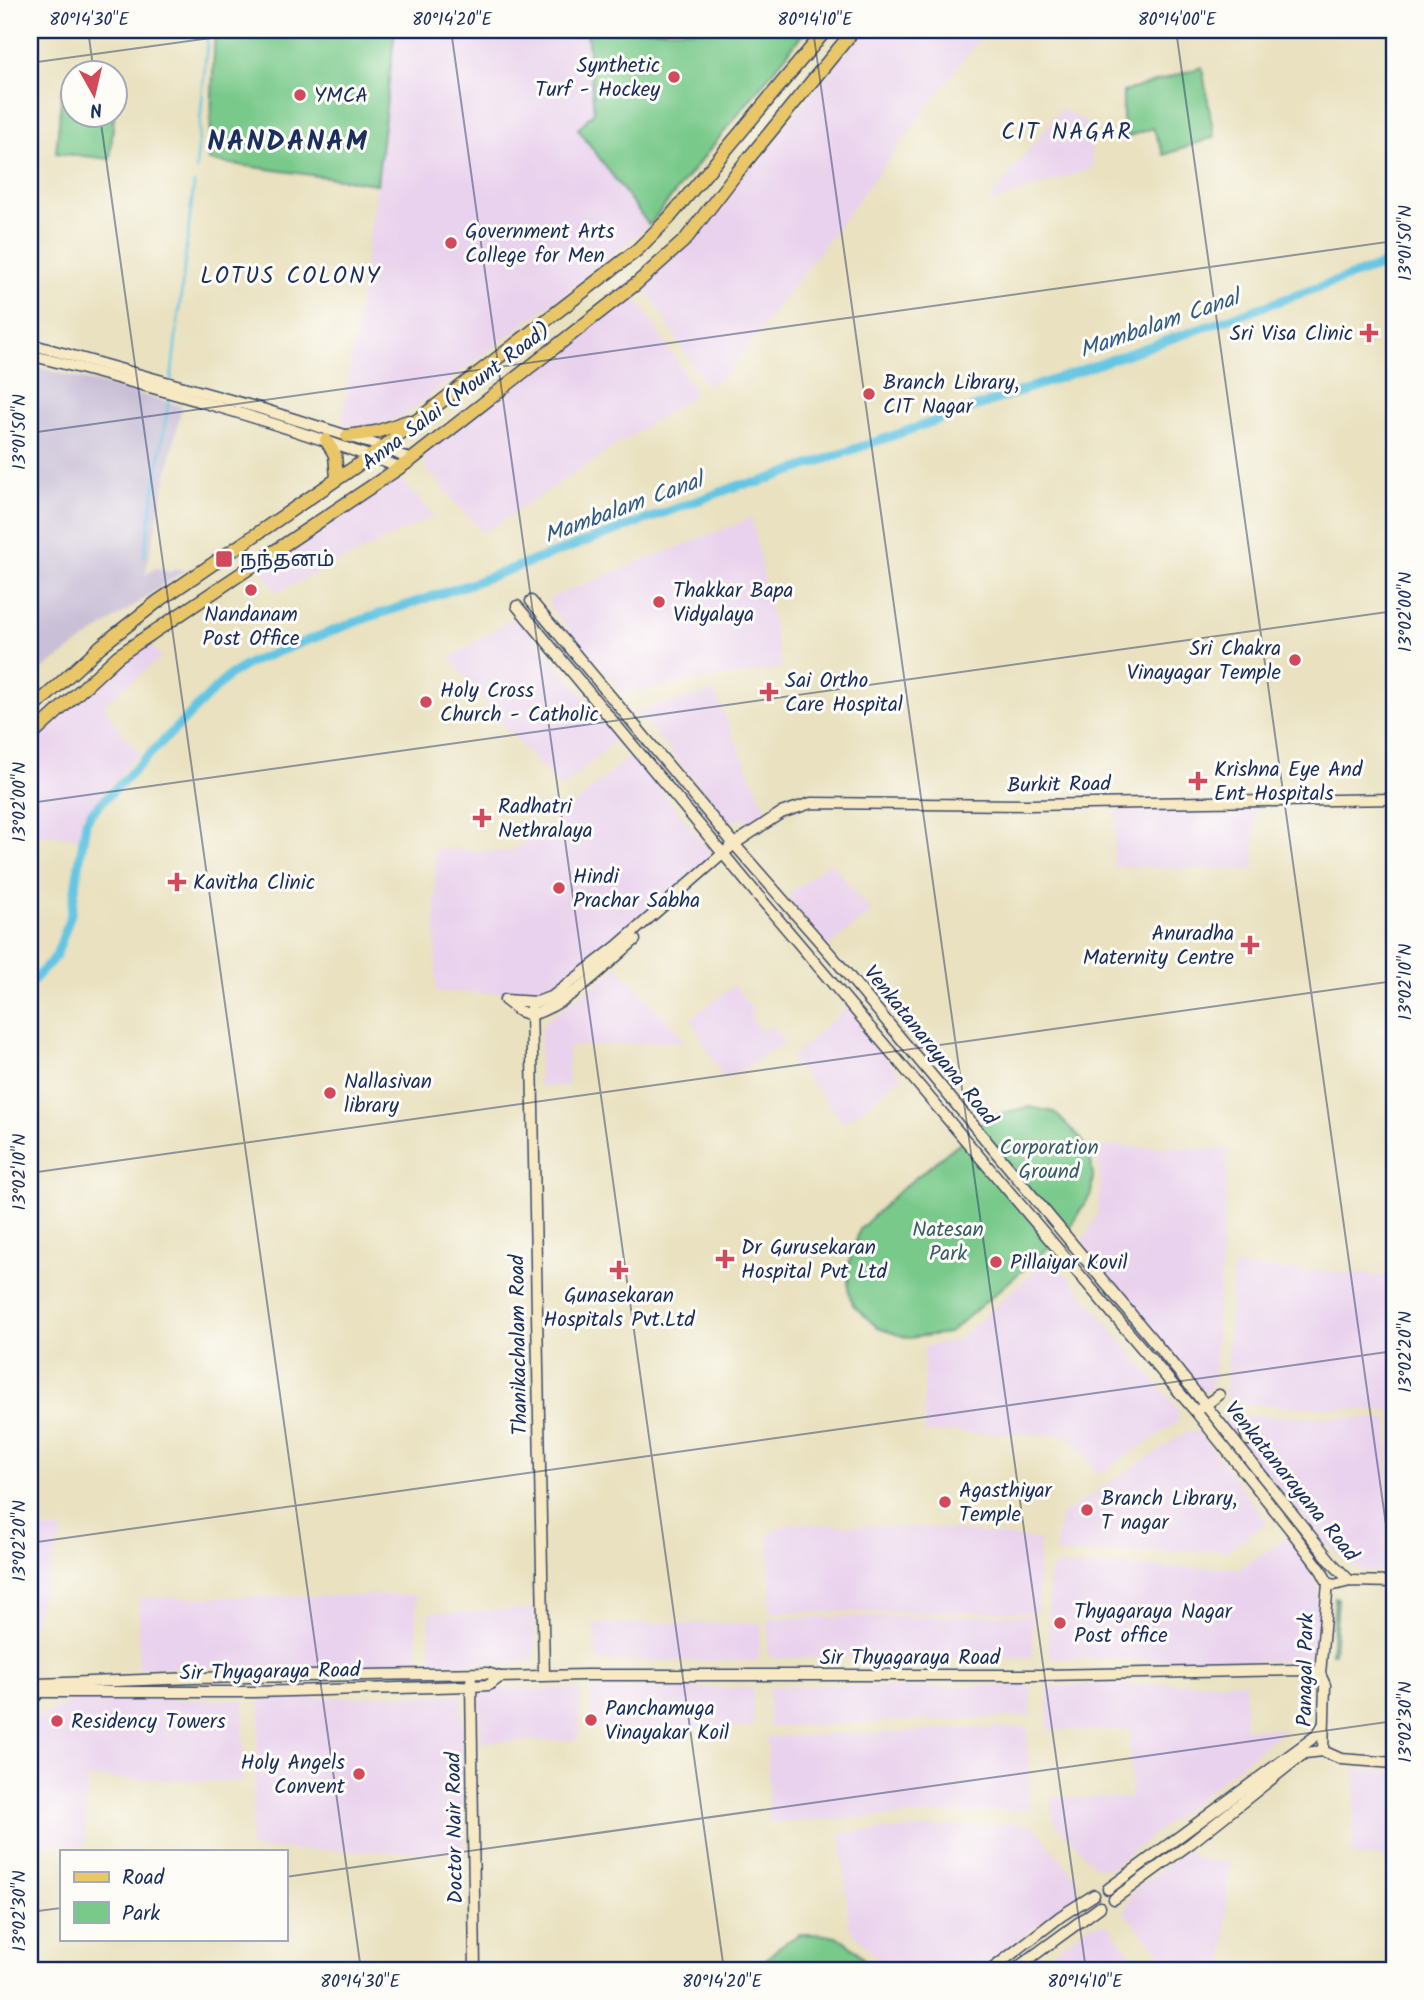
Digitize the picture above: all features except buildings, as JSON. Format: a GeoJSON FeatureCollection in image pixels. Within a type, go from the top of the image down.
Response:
{"type":"FeatureCollection","features":[{"type":"Feature","properties":{"kind":"main road","name":"Anna Salai (Mount Road)"},"geometry":{"type":"LineString","coordinates":[[30,711],[101,646],[157,602],[371,456],[637,250],[669,218],[826,30]]}},
{"type":"Feature","properties":{"kind":"main road","name":"Anna Salai (Mount Road)"},"geometry":{"type":"LineString","coordinates":[[30,737],[118,656],[405,463],[637,283],[685,240],[854,30]]}},
{"type":"Feature","properties":{"kind":"main road"},"geometry":{"type":"LineString","coordinates":[[30,344],[195,389],[383,447],[405,463]]}},
{"type":"Feature","properties":{"kind":"main road"},"geometry":{"type":"LineString","coordinates":[[30,355],[172,394],[371,456],[405,463]]}},
{"type":"Feature","properties":{"kind":"main road"},"geometry":{"type":"LineString","coordinates":[[347,436],[390,428],[425,413]]}},
{"type":"Feature","properties":{"kind":"main road"},"geometry":{"type":"LineString","coordinates":[[326,440],[335,455],[337,478]]}},
{"type":"Feature","properties":{"kind":"main road","name":"Venkatanarayana Road"},"geometry":{"type":"LineString","coordinates":[[531,601],[1182,1375],[1201,1409],[1328,1583]]}},
{"type":"Feature","properties":{"kind":"main road","name":"Venkatanarayana Road"},"geometry":{"type":"LineString","coordinates":[[517,606],[725,857],[1056,1244],[1350,1581]]}},
{"type":"Feature","properties":{"kind":"main road","name":"Burkit Road"},"geometry":{"type":"LineString","coordinates":[[737,846],[783,818],[787,811],[811,803],[1029,805],[1394,799]]}},
{"type":"Feature","properties":{"kind":"main road"},"geometry":{"type":"LineString","coordinates":[[725,857],[553,996],[531,1003],[505,1000],[519,1011],[531,1015],[549,1009],[576,991],[725,857],[737,846],[767,821],[787,811]]}},
{"type":"Feature","properties":{"kind":"main road"},"geometry":{"type":"LineString","coordinates":[[531,1003],[531,1015]]}},
{"type":"Feature","properties":{"kind":"main road","name":"Thanikachalam Road"},"geometry":{"type":"LineString","coordinates":[[531,1015],[544,1675]]}},
{"type":"Feature","properties":{"kind":"main road"},"geometry":{"type":"LineString","coordinates":[[1201,1409],[1219,1395]]}},
{"type":"Feature","properties":{"kind":"main road"},"geometry":{"type":"LineString","coordinates":[[1238,1411],[1248,1440]]}},
{"type":"Feature","properties":{"kind":"main road","name":"Panagal Park"},"geometry":{"type":"LineString","coordinates":[[1394,1582],[1328,1583],[1320,1674],[1325,1685],[1323,1751],[1341,1759],[1394,1763]]}},
{"type":"Feature","properties":{"kind":"main road","name":"Sir Thyagaraya Road"},"geometry":{"type":"LineString","coordinates":[[34,1689],[194,1678],[471,1680],[487,1673],[500,1677],[1045,1675],[1295,1670],[1320,1674]]}},
{"type":"Feature","properties":{"kind":"main road","name":"Doctor Nair Road"},"geometry":{"type":"LineString","coordinates":[[471,1680],[475,1970]]}},
{"type":"Feature","properties":{"kind":"main road"},"geometry":{"type":"LineString","coordinates":[[1014,1970],[1100,1907],[1108,1907],[1111,1894],[1317,1735],[1323,1725]]}},
{"type":"Feature","properties":{"kind":"main road"},"geometry":{"type":"LineString","coordinates":[[1111,1894],[1191,1843],[1305,1753],[1323,1751]]}},
{"type":"Feature","properties":{"kind":"main road"},"geometry":{"type":"LineString","coordinates":[[991,1970],[1061,1916],[1102,1889],[1111,1894]]}},
{"type":"Feature","properties":{"kind":"main road"},"geometry":{"type":"LineString","coordinates":[[1094,1895],[1100,1907]]}},
{"type":"Feature","properties":{"kind":"shaded area","name":"Government Arts College for Men"},"geometry":{"type":"Polygon","coordinates":[[[395,30],[587,30],[594,112],[578,130],[649,225],[561,296],[403,416],[376,425],[354,427],[342,422],[377,184],[395,30]]]}},
{"type":"Feature","properties":{"kind":"shaded area"},"geometry":{"type":"Polygon","coordinates":[[[864,30],[966,30],[979,39],[728,373],[708,386],[700,378],[647,291],[649,277],[675,257],[864,30]]]}},
{"type":"Feature","properties":{"kind":"shaded area"},"geometry":{"type":"Polygon","coordinates":[[[1061,108],[1088,123],[1093,168],[987,204],[1061,108]]]}},
{"type":"Feature","properties":{"kind":"shaded area"},"geometry":{"type":"Polygon","coordinates":[[[624,295],[635,295],[693,387],[694,395],[483,533],[425,467],[426,452],[624,295]]]}},
{"type":"Feature","properties":{"kind":"shaded area"},"geometry":{"type":"Polygon","coordinates":[[[30,365],[182,406],[145,575],[156,568],[170,572],[175,569],[185,570],[30,678],[30,365]]]}},
{"type":"Feature","properties":{"kind":"shaded area"},"geometry":{"type":"Polygon","coordinates":[[[393,476],[400,478],[434,516],[277,592],[257,563],[393,476]]]}},
{"type":"Feature","properties":{"kind":"shaded area","name":"Thakkar Bapa Vidyalaya"},"geometry":{"type":"Polygon","coordinates":[[[752,518],[782,668],[623,693],[549,607],[549,598],[752,518]]]}},
{"type":"Feature","properties":{"kind":"shaded area"},"geometry":{"type":"Polygon","coordinates":[[[511,620],[519,620],[619,737],[561,789],[502,724],[450,658],[511,620]]]}},
{"type":"Feature","properties":{"kind":"shaded area"},"geometry":{"type":"Polygon","coordinates":[[[144,638],[162,657],[103,705],[126,739],[140,752],[83,815],[79,838],[30,833],[30,740],[144,638]]]}},
{"type":"Feature","properties":{"kind":"shaded area"},"geometry":{"type":"Polygon","coordinates":[[[714,692],[767,811],[752,820],[727,820],[637,711],[714,692]]]}},
{"type":"Feature","properties":{"kind":"shaded area"},"geometry":{"type":"Polygon","coordinates":[[[632,753],[710,852],[705,862],[640,924],[556,994],[436,992],[435,849],[509,852],[554,823],[632,753]]]}},
{"type":"Feature","properties":{"kind":"shaded area"},"geometry":{"type":"Polygon","coordinates":[[[1255,805],[1254,870],[1113,866],[1117,809],[1255,805]]]}},
{"type":"Feature","properties":{"kind":"shaded area"},"geometry":{"type":"Polygon","coordinates":[[[1394,807],[1394,886],[1389,885],[1394,807]]]}},
{"type":"Feature","properties":{"kind":"shaded area"},"geometry":{"type":"Polygon","coordinates":[[[830,862],[872,912],[828,947],[787,896],[830,862]]]}},
{"type":"Feature","properties":{"kind":"shaded area"},"geometry":{"type":"Polygon","coordinates":[[[619,967],[686,1041],[568,1047],[568,1086],[539,1086],[541,1028],[547,1020],[619,967]]]}},
{"type":"Feature","properties":{"kind":"shaded area"},"geometry":{"type":"Polygon","coordinates":[[[734,985],[754,1012],[750,1016],[762,1032],[771,1025],[784,1042],[723,1078],[691,1019],[734,985]]]}},
{"type":"Feature","properties":{"kind":"shaded area"},"geometry":{"type":"Polygon","coordinates":[[[847,1008],[902,1077],[844,1123],[790,1058],[847,1008]]]}},
{"type":"Feature","properties":{"kind":"shaded area"},"geometry":{"type":"Polygon","coordinates":[[[1101,1146],[1229,1149],[1213,1384],[1207,1392],[1199,1393],[1082,1244],[1097,1214],[1100,1186],[1097,1150],[1101,1146]]]}},
{"type":"Feature","properties":{"kind":"shaded area"},"geometry":{"type":"Polygon","coordinates":[[[1047,1260],[1055,1261],[1178,1409],[1178,1422],[1098,1475],[1080,1446],[1067,1435],[924,1432],[924,1347],[957,1340],[1047,1260]]]}},
{"type":"Feature","properties":{"kind":"shaded area"},"geometry":{"type":"Polygon","coordinates":[[[1233,1266],[1394,1276],[1394,1411],[1231,1403],[1225,1397],[1233,1266]]]}},
{"type":"Feature","properties":{"kind":"shaded area"},"geometry":{"type":"Polygon","coordinates":[[[1235,1415],[1389,1419],[1385,1572],[1357,1568],[1325,1543],[1224,1424],[1226,1417],[1235,1415]]]}},
{"type":"Feature","properties":{"kind":"shaded area"},"geometry":{"type":"Polygon","coordinates":[[[1188,1431],[1200,1433],[1267,1522],[1228,1550],[1055,1554],[1061,1515],[1188,1431]]]}},
{"type":"Feature","properties":{"kind":"shaded area"},"geometry":{"type":"Polygon","coordinates":[[[790,1524],[938,1528],[1039,1540],[1038,1612],[770,1612],[769,1533],[790,1524]]]}},
{"type":"Feature","properties":{"kind":"shaded area"},"geometry":{"type":"Polygon","coordinates":[[[30,1526],[63,1532],[30,1630],[30,1526]]]}},
{"type":"Feature","properties":{"kind":"shaded area"},"geometry":{"type":"Polygon","coordinates":[[[1287,1537],[1312,1571],[1319,1591],[1317,1648],[1305,1660],[1242,1662],[1053,1658],[1048,1653],[1049,1572],[1056,1566],[1241,1568],[1287,1537]]]}},
{"type":"Feature","properties":{"kind":"shaded area"},"geometry":{"type":"Polygon","coordinates":[[[416,1595],[418,1661],[414,1665],[138,1668],[139,1598],[416,1595]]]}},
{"type":"Feature","properties":{"kind":"shaded area"},"geometry":{"type":"Polygon","coordinates":[[[534,1609],[535,1656],[529,1663],[436,1664],[431,1661],[429,1613],[534,1609]]]}},
{"type":"Feature","properties":{"kind":"shaded area"},"geometry":{"type":"Polygon","coordinates":[[[1033,1615],[1033,1654],[1029,1658],[771,1658],[768,1655],[768,1618],[1033,1615]]]}},
{"type":"Feature","properties":{"kind":"shaded area"},"geometry":{"type":"Polygon","coordinates":[[[761,1623],[759,1657],[756,1661],[596,1659],[595,1624],[761,1623]]]}},
{"type":"Feature","properties":{"kind":"shaded area"},"geometry":{"type":"Polygon","coordinates":[[[1245,1682],[1245,1729],[1285,1729],[1110,1869],[1095,1866],[1053,1820],[1051,1797],[1131,1798],[1130,1730],[1048,1730],[1048,1690],[1052,1686],[1245,1682]]]}},
{"type":"Feature","properties":{"kind":"shaded area"},"geometry":{"type":"Polygon","coordinates":[[[839,1685],[896,1688],[1027,1685],[1031,1689],[1031,1716],[769,1727],[768,1691],[771,1687],[839,1685]]]}},
{"type":"Feature","properties":{"kind":"shaded area"},"geometry":{"type":"Polygon","coordinates":[[[753,1688],[753,1727],[590,1729],[590,1692],[594,1689],[753,1688]]]}},
{"type":"Feature","properties":{"kind":"shaded area"},"geometry":{"type":"Polygon","coordinates":[[[488,1689],[580,1689],[580,1734],[576,1740],[481,1742],[480,1696],[488,1689]]]}},
{"type":"Feature","properties":{"kind":"shaded area","name":"Holy Angels Convent"},"geometry":{"type":"Polygon","coordinates":[[[462,1694],[464,1853],[250,1849],[261,1699],[462,1694]]]}},
{"type":"Feature","properties":{"kind":"shaded area"},"geometry":{"type":"Polygon","coordinates":[[[78,1699],[244,1700],[243,1782],[87,1778],[85,1846],[30,1845],[30,1755],[35,1718],[78,1699]]]}},
{"type":"Feature","properties":{"kind":"shaded area"},"geometry":{"type":"Polygon","coordinates":[[[1027,1727],[1030,1809],[769,1823],[767,1737],[1027,1727]]]}},
{"type":"Feature","properties":{"kind":"shaded area"},"geometry":{"type":"Polygon","coordinates":[[[1356,1769],[1394,1772],[1394,1858],[1352,1856],[1356,1769]]]}},
{"type":"Feature","properties":{"kind":"shaded area"},"geometry":{"type":"Polygon","coordinates":[[[1018,1823],[1035,1827],[1076,1878],[1078,1894],[979,1970],[886,1970],[849,1927],[841,1833],[1018,1823]]]}},
{"type":"Feature","properties":{"kind":"shaded area"},"geometry":{"type":"Polygon","coordinates":[[[1187,1850],[1199,1859],[1229,1862],[1224,1970],[1175,1970],[1124,1912],[1133,1891],[1187,1850]]]}},
{"type":"Feature","properties":{"kind":"shaded area"},"geometry":{"type":"Polygon","coordinates":[[[1090,1924],[1108,1925],[1143,1970],[1031,1970],[1090,1924]]]}},
{"type":"Feature","properties":{"kind":"green space","name":"YMCA"},"geometry":{"type":"Polygon","coordinates":[[[215,30],[395,30],[377,184],[209,161],[215,30]]]}},
{"type":"Feature","properties":{"kind":"green space"},"geometry":{"type":"Polygon","coordinates":[[[587,30],[806,30],[649,225],[578,129],[594,112],[587,30]]]}},
{"type":"Feature","properties":{"kind":"green space"},"geometry":{"type":"Polygon","coordinates":[[[1202,67],[1214,137],[1164,155],[1153,128],[1123,138],[1123,92],[1202,67]]]}},
{"type":"Feature","properties":{"kind":"green space"},"geometry":{"type":"Polygon","coordinates":[[[60,111],[60,130],[113,130],[110,159],[56,153],[60,111]]]}},
{"type":"Feature","properties":{"kind":"green space","name":"Corporation Ground"},"geometry":{"type":"Polygon","coordinates":[[[1029,1107],[1054,1112],[1081,1139],[1090,1153],[1093,1176],[1091,1194],[1066,1233],[976,1130],[994,1117],[1029,1107]]]}},
{"type":"Feature","properties":{"kind":"green space","name":"Natesan Park"},"geometry":{"type":"Polygon","coordinates":[[[963,1140],[1052,1245],[949,1333],[908,1338],[878,1328],[852,1304],[848,1288],[849,1262],[860,1229],[899,1191],[963,1140]]]}},
{"type":"Feature","properties":{"kind":"green space"},"geometry":{"type":"Polygon","coordinates":[[[1335,1597],[1338,1598],[1334,1653],[1331,1653],[1335,1597]]]}},
{"type":"Feature","properties":{"kind":"green space"},"geometry":{"type":"Polygon","coordinates":[[[800,1934],[825,1935],[842,1940],[856,1950],[872,1970],[755,1970],[780,1946],[800,1934]]]}},
{"type":"Feature","properties":{"kind":"waterway"},"geometry":{"type":"LineString","coordinates":[[196,170],[208,30]]}},
{"type":"Feature","properties":{"kind":"waterway"},"geometry":{"type":"LineString","coordinates":[[171,381],[194,183]]}},
{"type":"Feature","properties":{"kind":"waterway","name":"Mambalam Canal"},"geometry":{"type":"LineString","coordinates":[[30,984],[56,956],[71,914],[86,822],[91,813],[228,676],[251,662],[740,485],[760,482],[1394,261]]}},
{"type":"Feature","properties":{"kind":"waterway"},"geometry":{"type":"LineString","coordinates":[[144,556],[169,398]]}},
{"type":"Feature","properties":{"kind":"place","name":"Synthetic Turf - Hockey"},"geometry":{"type":"Point","coordinates":[674,77]}},
{"type":"Feature","properties":{"kind":"place","name":"YMCA"},"geometry":{"type":"Point","coordinates":[300,95]}},
{"type":"Feature","properties":{"kind":"place","name":"Government Arts College for Men"},"geometry":{"type":"Point","coordinates":[451,243]}},
{"type":"Feature","properties":{"kind":"place","name":"Sri Visa Clinic"},"geometry":{"type":"Point","coordinates":[1369,333]}},
{"type":"Feature","properties":{"kind":"place","name":"Branch Library, CIT Nagar"},"geometry":{"type":"Point","coordinates":[869,394]}},
{"type":"Feature","properties":{"kind":"place","name":"நந்தனம்"},"geometry":{"type":"Point","coordinates":[224,559]}},
{"type":"Feature","properties":{"kind":"place","name":"Nandanam Post Office"},"geometry":{"type":"Point","coordinates":[251,590]}},
{"type":"Feature","properties":{"kind":"place","name":"Thakkar Bapa Vidyalaya"},"geometry":{"type":"Point","coordinates":[659,602]}},
{"type":"Feature","properties":{"kind":"place","name":"Sri Chakra Vinayagar Temple"},"geometry":{"type":"Point","coordinates":[1295,660]}},
{"type":"Feature","properties":{"kind":"place","name":"Sai Ortho Care Hospital"},"geometry":{"type":"Point","coordinates":[769,692]}},
{"type":"Feature","properties":{"kind":"place","name":"Holy Cross Church - Catholic"},"geometry":{"type":"Point","coordinates":[426,702]}},
{"type":"Feature","properties":{"kind":"place","name":"Krishna Eye And Ent Hospitals"},"geometry":{"type":"Point","coordinates":[1198,781]}},
{"type":"Feature","properties":{"kind":"place","name":"Radhatri Nethralaya"},"geometry":{"type":"Point","coordinates":[482,818]}},
{"type":"Feature","properties":{"kind":"place","name":"Kavitha Clinic"},"geometry":{"type":"Point","coordinates":[177,882]}},
{"type":"Feature","properties":{"kind":"place","name":"Hindi Prachar Sabha"},"geometry":{"type":"Point","coordinates":[559,888]}},
{"type":"Feature","properties":{"kind":"place","name":"Anuradha Maternity Centre"},"geometry":{"type":"Point","coordinates":[1250,945]}},
{"type":"Feature","properties":{"kind":"place","name":"Nallasivan library"},"geometry":{"type":"Point","coordinates":[330,1093]}},
{"type":"Feature","properties":{"kind":"place","name":"Dr Gurusekaran Hospital Pvt Ltd"},"geometry":{"type":"Point","coordinates":[725,1259]}},
{"type":"Feature","properties":{"kind":"place","name":"Pillaiyar Kovil"},"geometry":{"type":"Point","coordinates":[996,1262]}},
{"type":"Feature","properties":{"kind":"place","name":"Gunasekaran Hospitals Pvt.Ltd"},"geometry":{"type":"Point","coordinates":[619,1270]}},
{"type":"Feature","properties":{"kind":"place","name":"Agasthiyar Temple"},"geometry":{"type":"Point","coordinates":[945,1502]}},
{"type":"Feature","properties":{"kind":"place","name":"Branch Library, T nagar"},"geometry":{"type":"Point","coordinates":[1087,1510]}},
{"type":"Feature","properties":{"kind":"place","name":"Thyagaraya Nagar Post office"},"geometry":{"type":"Point","coordinates":[1060,1623]}},
{"type":"Feature","properties":{"kind":"place","name":"Panchamuga Vinayakar Koil"},"geometry":{"type":"Point","coordinates":[591,1720]}},
{"type":"Feature","properties":{"kind":"place","name":"Residency Towers"},"geometry":{"type":"Point","coordinates":[57,1721]}},
{"type":"Feature","properties":{"kind":"place","name":"Holy Angels Convent"},"geometry":{"type":"Point","coordinates":[359,1774]}},
{"type":"Feature","properties":{"kind":"district","name":"CIT NAGAR"},"geometry":{"type":"Point","coordinates":[1067,131]}},
{"type":"Feature","properties":{"kind":"district","name":"NANDANAM"},"geometry":{"type":"Point","coordinates":[288,140]}},
{"type":"Feature","properties":{"kind":"district","name":"LOTUS COLONY"},"geometry":{"type":"Point","coordinates":[291,275]}}]}
